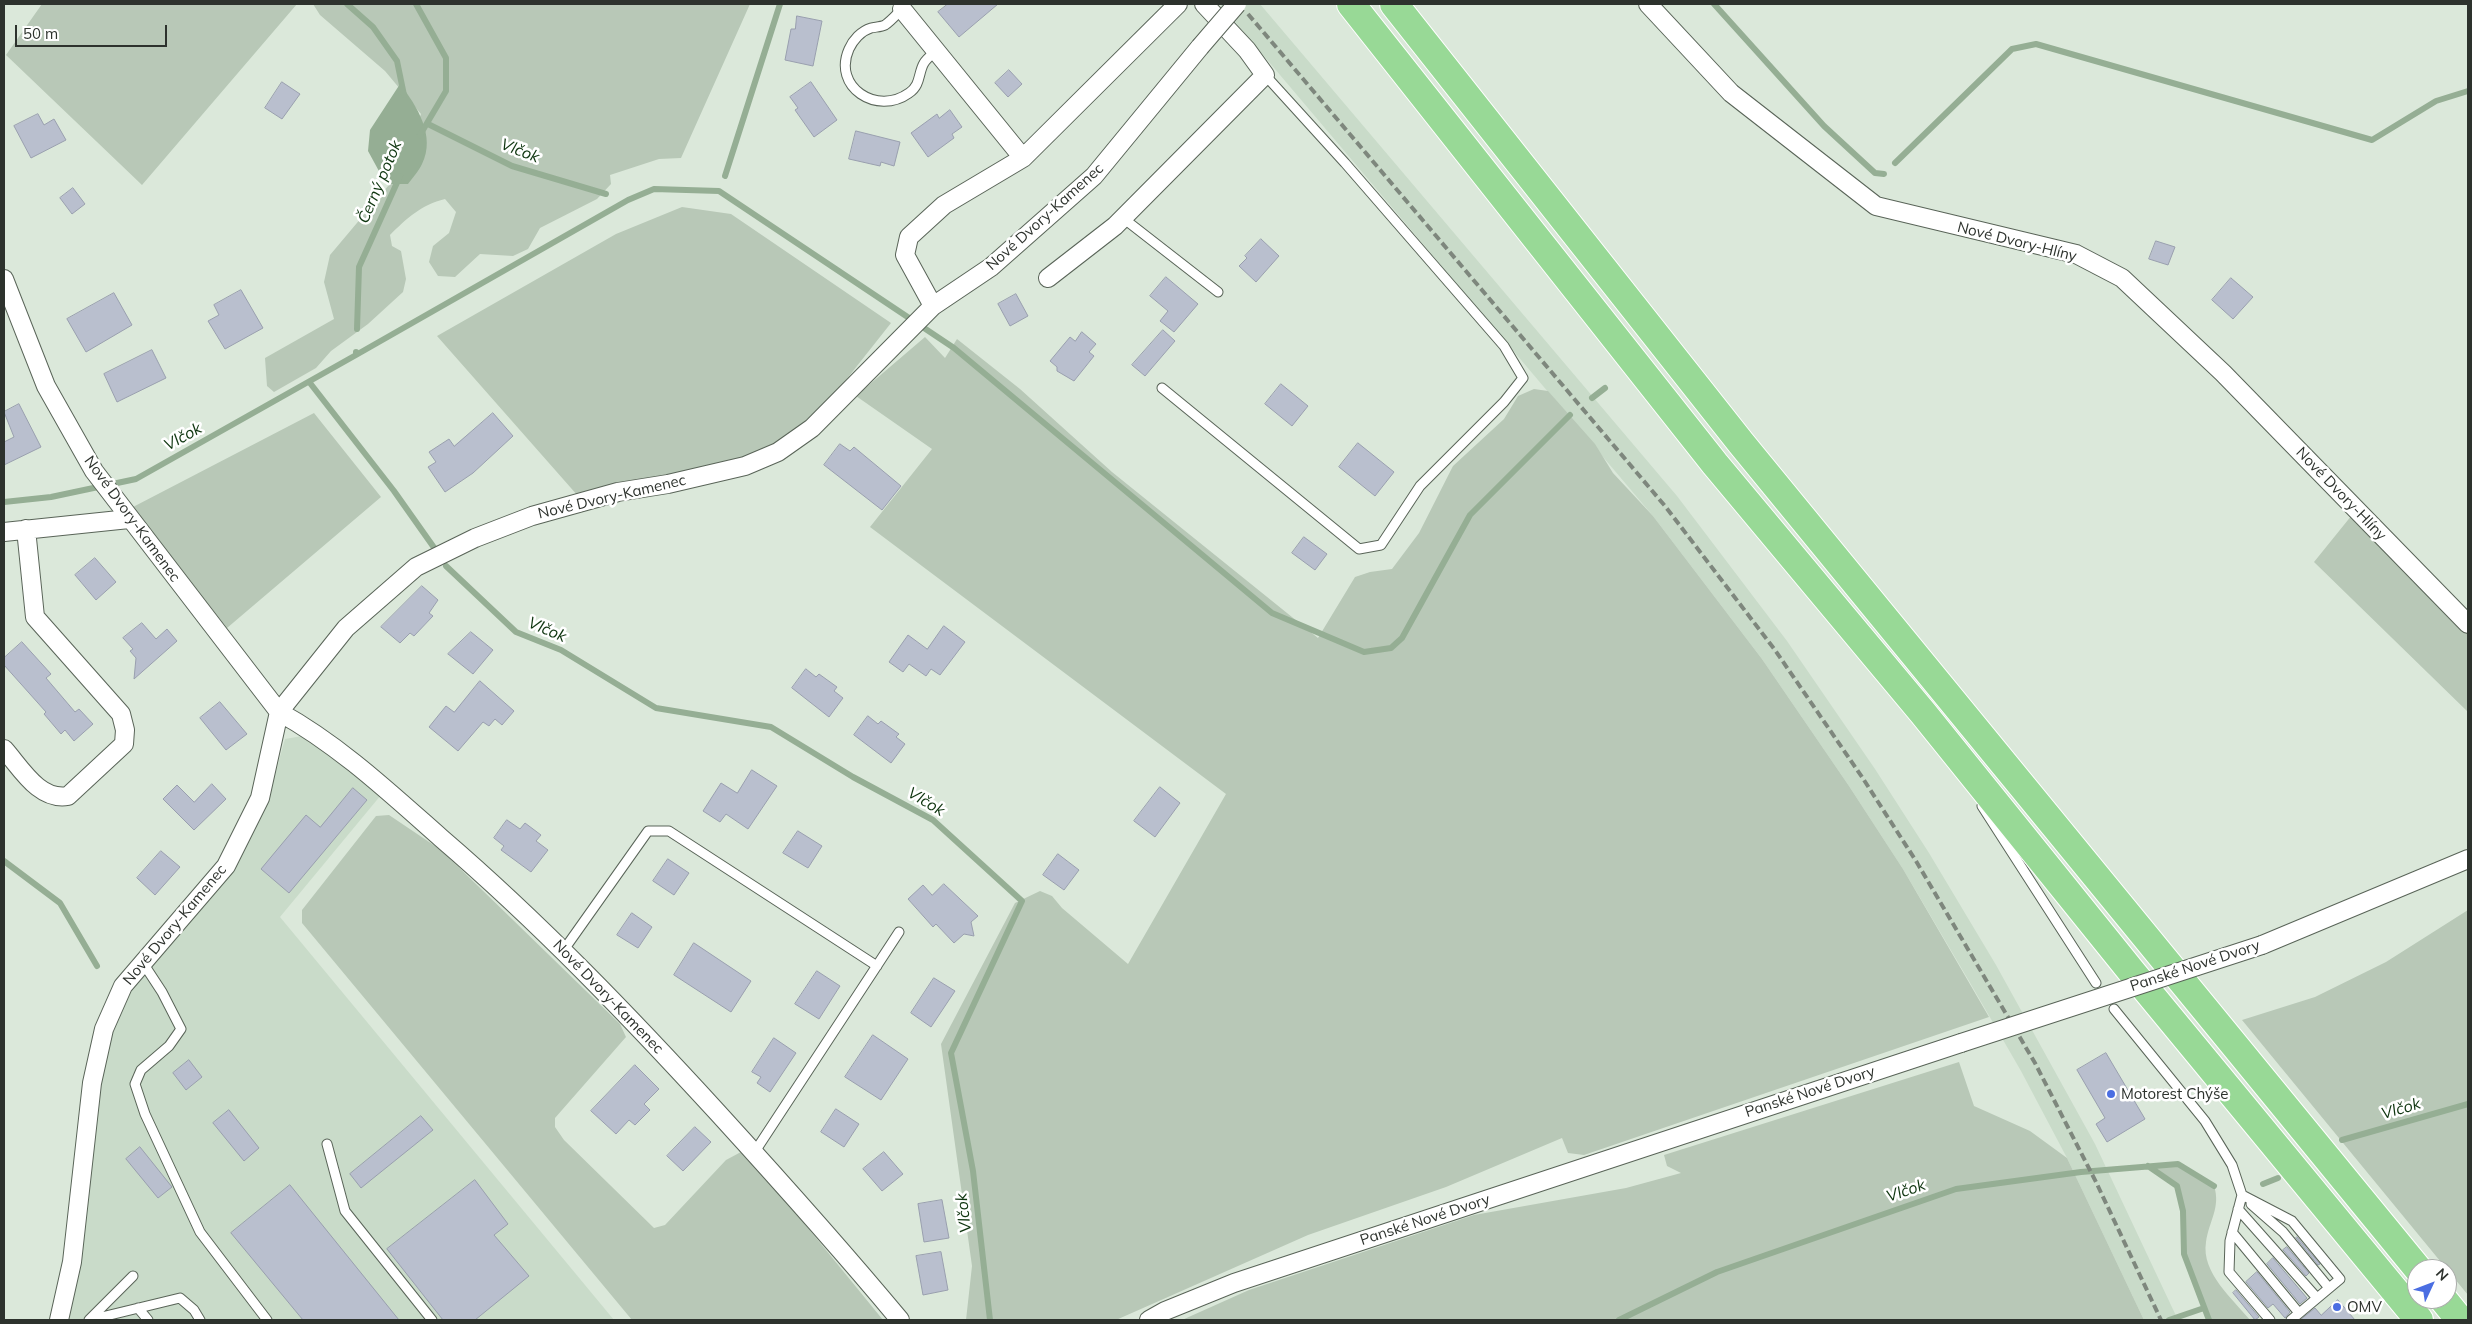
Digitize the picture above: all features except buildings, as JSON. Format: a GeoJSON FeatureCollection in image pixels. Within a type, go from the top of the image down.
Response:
{"type":"FeatureCollection","features":[{"type":"Feature","properties":{"kind":"highway"},"geometry":{"type":"LineString","coordinates":[[1350,4],[1715,464],[1923,714],[2419,1320]]}},
{"type":"Feature","properties":{"kind":"highway"},"geometry":{"type":"LineString","coordinates":[[1394,4],[1741,442],[2410,1259]]}},
{"type":"Feature","properties":{"kind":"highway"},"geometry":{"type":"LineString","coordinates":[[2451,1309],[2460,1320]]}},
{"type":"Feature","properties":{"kind":"street"},"geometry":{"type":"LineString","coordinates":[[929,310],[905,255],[909,237],[944,205],[1023,158],[1178,4]]}},
{"type":"Feature","properties":{"kind":"street"},"geometry":{"type":"LineString","coordinates":[[1048,278],[1123,218],[1265,75],[1247,50],[1204,4]]}},
{"type":"Feature","properties":{"kind":"street","name":"Nové Dvory-Kamenec"},"geometry":{"type":"LineString","coordinates":[[59,1320],[72,1262],[92,1083],[102,1038],[122,986],[226,866],[260,798],[279,712],[346,628],[416,567],[475,538],[532,516],[618,492],[668,484],[745,466],[778,452],[812,428],[929,310],[991,267],[1094,176],[1237,4]]}},
{"type":"Feature","properties":{"kind":"street","name":"Nové Dvory-Hlíny"},"geometry":{"type":"LineString","coordinates":[[1648,4],[1730,93],[1876,206],[2076,254],[2122,278],[2223,373],[2468,624]]}},
{"type":"Feature","properties":{"kind":"street"},"geometry":{"type":"LineString","coordinates":[[902,9],[1023,158]]}},
{"type":"Feature","properties":{"kind":"street","name":"Nové Dvory-Kamenec"},"geometry":{"type":"LineString","coordinates":[[4,280],[46,386],[94,471],[279,712],[309,729],[375,780],[510,897],[644,1032],[829,1235],[900,1320]]}},
{"type":"Feature","properties":{"kind":"street"},"geometry":{"type":"LineString","coordinates":[[4,532],[127,515]]}},
{"type":"Feature","properties":{"kind":"street"},"geometry":{"type":"LineString","coordinates":[[4,749],[37,787],[48,795],[58,798],[68,796],[124,744],[125,730],[121,714],[35,617],[26,529]]}},
{"type":"Feature","properties":{"kind":"street","name":"Panské Nové Dvory"},"geometry":{"type":"LineString","coordinates":[[1149,1320],[1166,1311],[1244,1280],[2262,945],[2468,858]]}},
{"type":"Feature","properties":{"kind":"lane"},"geometry":{"type":"LineString","coordinates":[[902,9],[884,26],[869,28],[857,37],[848,49],[846,64],[848,79],[857,92],[877,102],[884,103],[899,100],[912,92],[920,79],[923,64],[937,50]]}},
{"type":"Feature","properties":{"kind":"lane"},"geometry":{"type":"LineString","coordinates":[[1162,388],[1360,549],[1381,545],[1420,486],[1504,402],[1523,378],[1504,346],[1345,163],[1265,75]]}},
{"type":"Feature","properties":{"kind":"lane"},"geometry":{"type":"LineString","coordinates":[[1123,218],[1218,292]]}},
{"type":"Feature","properties":{"kind":"lane"},"geometry":{"type":"LineString","coordinates":[[1923,714],[1971,789]]}},
{"type":"Feature","properties":{"kind":"lane"},"geometry":{"type":"LineString","coordinates":[[1976,797],[2096,983]]}},
{"type":"Feature","properties":{"kind":"lane"},"geometry":{"type":"LineString","coordinates":[[563,951],[648,831],[669,831],[877,966]]}},
{"type":"Feature","properties":{"kind":"lane"},"geometry":{"type":"LineString","coordinates":[[754,1153],[899,932]]}},
{"type":"Feature","properties":{"kind":"lane"},"geometry":{"type":"LineString","coordinates":[[143,963],[162,992],[181,1029],[170,1046],[141,1070],[135,1084],[145,1114],[200,1232],[267,1320]]}},
{"type":"Feature","properties":{"kind":"lane"},"geometry":{"type":"LineString","coordinates":[[2114,1009],[2205,1121],[2232,1165],[2242,1195],[2283,1232],[2329,1288]]}},
{"type":"Feature","properties":{"kind":"lane"},"geometry":{"type":"LineString","coordinates":[[327,1144],[345,1211],[432,1320]]}},
{"type":"Feature","properties":{"kind":"lane"},"geometry":{"type":"LineString","coordinates":[[2242,1195],[2232,1232],[2229,1272],[2270,1320]]}},
{"type":"Feature","properties":{"kind":"lane"},"geometry":{"type":"LineString","coordinates":[[2242,1195],[2292,1221],[2340,1278],[2291,1320]]}},
{"type":"Feature","properties":{"kind":"lane"},"geometry":{"type":"LineString","coordinates":[[2238,1209],[2317,1298]]}},
{"type":"Feature","properties":{"kind":"lane"},"geometry":{"type":"LineString","coordinates":[[2232,1232],[2299,1313]]}},
{"type":"Feature","properties":{"kind":"lane"},"geometry":{"type":"LineString","coordinates":[[89,1320],[133,1276]]}},
{"type":"Feature","properties":{"kind":"lane"},"geometry":{"type":"LineString","coordinates":[[89,1320],[180,1298],[194,1310],[200,1320]]}},
{"type":"Feature","properties":{"kind":"lane"},"geometry":{"type":"LineString","coordinates":[[138,1308],[148,1320]]}},
{"type":"Feature","properties":{"kind":"shaded area"},"geometry":{"type":"Polygon","coordinates":[[[42,4],[297,4],[142,185],[6,55],[42,4]]]}},
{"type":"Feature","properties":{"kind":"shaded area"},"geometry":{"type":"Polygon","coordinates":[[[313,4],[750,4],[681,158],[659,159],[610,175],[611,184],[597,199],[540,228],[528,249],[513,256],[480,254],[455,277],[438,276],[429,262],[433,246],[449,233],[456,212],[445,199],[422,209],[390,235],[392,246],[401,251],[406,279],[403,292],[368,324],[331,351],[316,368],[274,392],[267,386],[265,358],[334,319],[324,282],[330,255],[399,173],[421,114],[385,71],[320,15],[313,4]]]}},
{"type":"Feature","properties":{"kind":"shaded area"},"geometry":{"type":"Polygon","coordinates":[[[1220,4],[1260,4],[1677,496],[1787,641],[1875,769],[1929,853],[1996,965],[2095,1144],[2178,1320],[2144,1320],[2067,1158],[2021,1071],[1969,981],[1903,869],[1762,659],[1653,516],[1220,4]]]}},
{"type":"Feature","properties":{"kind":"shaded area"},"geometry":{"type":"Polygon","coordinates":[[[400,84],[413,102],[423,122],[426,132],[426,153],[421,167],[408,184],[386,184],[368,151],[370,130],[400,84]]]}},
{"type":"Feature","properties":{"kind":"shaded area"},"geometry":{"type":"Polygon","coordinates":[[[682,207],[731,214],[891,323],[838,390],[785,440],[741,460],[578,496],[437,336],[616,234],[682,207]]]}},
{"type":"Feature","properties":{"kind":"shaded area"},"geometry":{"type":"Polygon","coordinates":[[[925,337],[945,358],[957,339],[1020,389],[1112,472],[1318,638],[1355,577],[1370,572],[1392,569],[1419,533],[1453,466],[1504,419],[1518,396],[1534,389],[1548,391],[1595,444],[1613,473],[1653,516],[1762,659],[1903,869],[1989,1017],[1584,1155],[1568,1153],[1562,1138],[1446,1187],[1308,1235],[1116,1320],[966,1320],[972,1266],[941,1044],[1015,903],[1040,891],[1052,896],[1062,908],[1128,964],[1226,794],[870,527],[932,449],[856,396],[925,337]]]}},
{"type":"Feature","properties":{"kind":"shaded area"},"geometry":{"type":"Polygon","coordinates":[[[314,413],[381,497],[227,628],[133,507],[314,413]]]}},
{"type":"Feature","properties":{"kind":"shaded area"},"geometry":{"type":"Polygon","coordinates":[[[2352,515],[2468,631],[2468,712],[2314,562],[2352,515]]]}},
{"type":"Feature","properties":{"kind":"shaded area"},"geometry":{"type":"Polygon","coordinates":[[[308,735],[381,795],[280,917],[614,1320],[62,1320],[106,1039],[126,997],[240,855],[267,803],[285,739],[308,735]]]}},
{"type":"Feature","properties":{"kind":"shaded area"},"geometry":{"type":"Polygon","coordinates":[[[389,815],[441,850],[620,1024],[626,1037],[555,1118],[555,1127],[564,1140],[654,1228],[665,1225],[726,1160],[741,1152],[755,1163],[883,1320],[632,1320],[302,923],[302,910],[376,816],[389,815]]]}},
{"type":"Feature","properties":{"kind":"shaded area"},"geometry":{"type":"Polygon","coordinates":[[[2468,910],[2468,1295],[2457,1282],[2457,1259],[2438,1259],[2242,1020],[2315,997],[2386,962],[2468,910]]]}},
{"type":"Feature","properties":{"kind":"shaded area"},"geometry":{"type":"Polygon","coordinates":[[[1959,1062],[1974,1106],[2030,1131],[2067,1158],[2144,1320],[1182,1320],[1249,1290],[1474,1215],[1626,1188],[1681,1173],[1667,1166],[1664,1155],[1959,1062]]]}},
{"type":"Feature","properties":{"kind":"shaded area"},"geometry":{"type":"Polygon","coordinates":[[[2178,1164],[2214,1186],[2216,1201],[2206,1242],[2208,1264],[2220,1285],[2250,1320],[2209,1320],[2184,1254],[2183,1211],[2177,1186],[2148,1166],[2178,1164]]]}},
{"type":"Feature","properties":{"kind":"waterway","name":"Černý potok"},"geometry":{"type":"LineString","coordinates":[[347,4],[373,27],[397,61],[404,95]]}},
{"type":"Feature","properties":{"kind":"waterway"},"geometry":{"type":"LineString","coordinates":[[416,4],[446,58],[446,91],[420,135]]}},
{"type":"Feature","properties":{"kind":"waterway"},"geometry":{"type":"LineString","coordinates":[[725,176],[780,4]]}},
{"type":"Feature","properties":{"kind":"waterway"},"geometry":{"type":"LineString","coordinates":[[1714,4],[1824,126],[1875,173],[1884,174]]}},
{"type":"Feature","properties":{"kind":"waterway"},"geometry":{"type":"LineString","coordinates":[[1895,163],[2012,49],[2036,44],[2372,140],[2436,101],[2468,91]]}},
{"type":"Feature","properties":{"kind":"waterway","name":"Vlčok"},"geometry":{"type":"LineString","coordinates":[[428,124],[512,166],[606,194]]}},
{"type":"Feature","properties":{"kind":"waterway","name":"Černý potok"},"geometry":{"type":"LineString","coordinates":[[357,329],[359,267],[400,176]]}},
{"type":"Feature","properties":{"kind":"waterway"},"geometry":{"type":"LineString","coordinates":[[356,355],[628,200],[654,189],[719,191],[954,348],[1272,613],[1364,652],[1391,648],[1402,638],[1470,515],[1570,415]]}},
{"type":"Feature","properties":{"kind":"waterway","name":"Vlčok"},"geometry":{"type":"LineString","coordinates":[[4,502],[51,497],[136,479],[356,355],[356,352]]}},
{"type":"Feature","properties":{"kind":"waterway","name":"Vlčok"},"geometry":{"type":"LineString","coordinates":[[310,383],[394,491],[435,549]]}},
{"type":"Feature","properties":{"kind":"waterway"},"geometry":{"type":"LineString","coordinates":[[1592,398],[1605,388]]}},
{"type":"Feature","properties":{"kind":"waterway","name":"Vlčok"},"geometry":{"type":"LineString","coordinates":[[446,566],[516,632],[561,650],[656,708],[771,727],[853,777],[933,820],[1022,901],[951,1053],[973,1171],[990,1320]]}},
{"type":"Feature","properties":{"kind":"waterway"},"geometry":{"type":"LineString","coordinates":[[4,861],[60,903],[97,966]]}},
{"type":"Feature","properties":{"kind":"waterway","name":"Vlčok"},"geometry":{"type":"LineString","coordinates":[[2342,1140],[2468,1104]]}},
{"type":"Feature","properties":{"kind":"waterway","name":"Vlčok"},"geometry":{"type":"LineString","coordinates":[[1619,1320],[1717,1272],[1956,1189],[2081,1172],[2178,1164],[2214,1186]]}},
{"type":"Feature","properties":{"kind":"waterway","name":"Černý potok"},"geometry":{"type":"LineString","coordinates":[[2148,1166],[2177,1186],[2183,1211],[2184,1254],[2209,1320]]}},
{"type":"Feature","properties":{"kind":"waterway","name":"Vlčok"},"geometry":{"type":"LineString","coordinates":[[2263,1184],[2278,1178]]}},
{"type":"Feature","properties":{"kind":"waterway"},"geometry":{"type":"LineString","coordinates":[[2169,1320],[2204,1308]]}},
{"type":"Feature","properties":{"kind":"railway"},"geometry":{"type":"LineString","coordinates":[[1248,14],[1665,506],[1775,650],[1862,777],[1916,861],[2035,1063],[2096,1182],[2161,1320]]}},
{"type":"Feature","properties":{"kind":"place","name":"Motorest Chýše"},"geometry":{"type":"Point","coordinates":[2111,1094]}},
{"type":"Feature","properties":{"kind":"place","name":"OMV"},"geometry":{"type":"Point","coordinates":[2337,1307]}}]}
